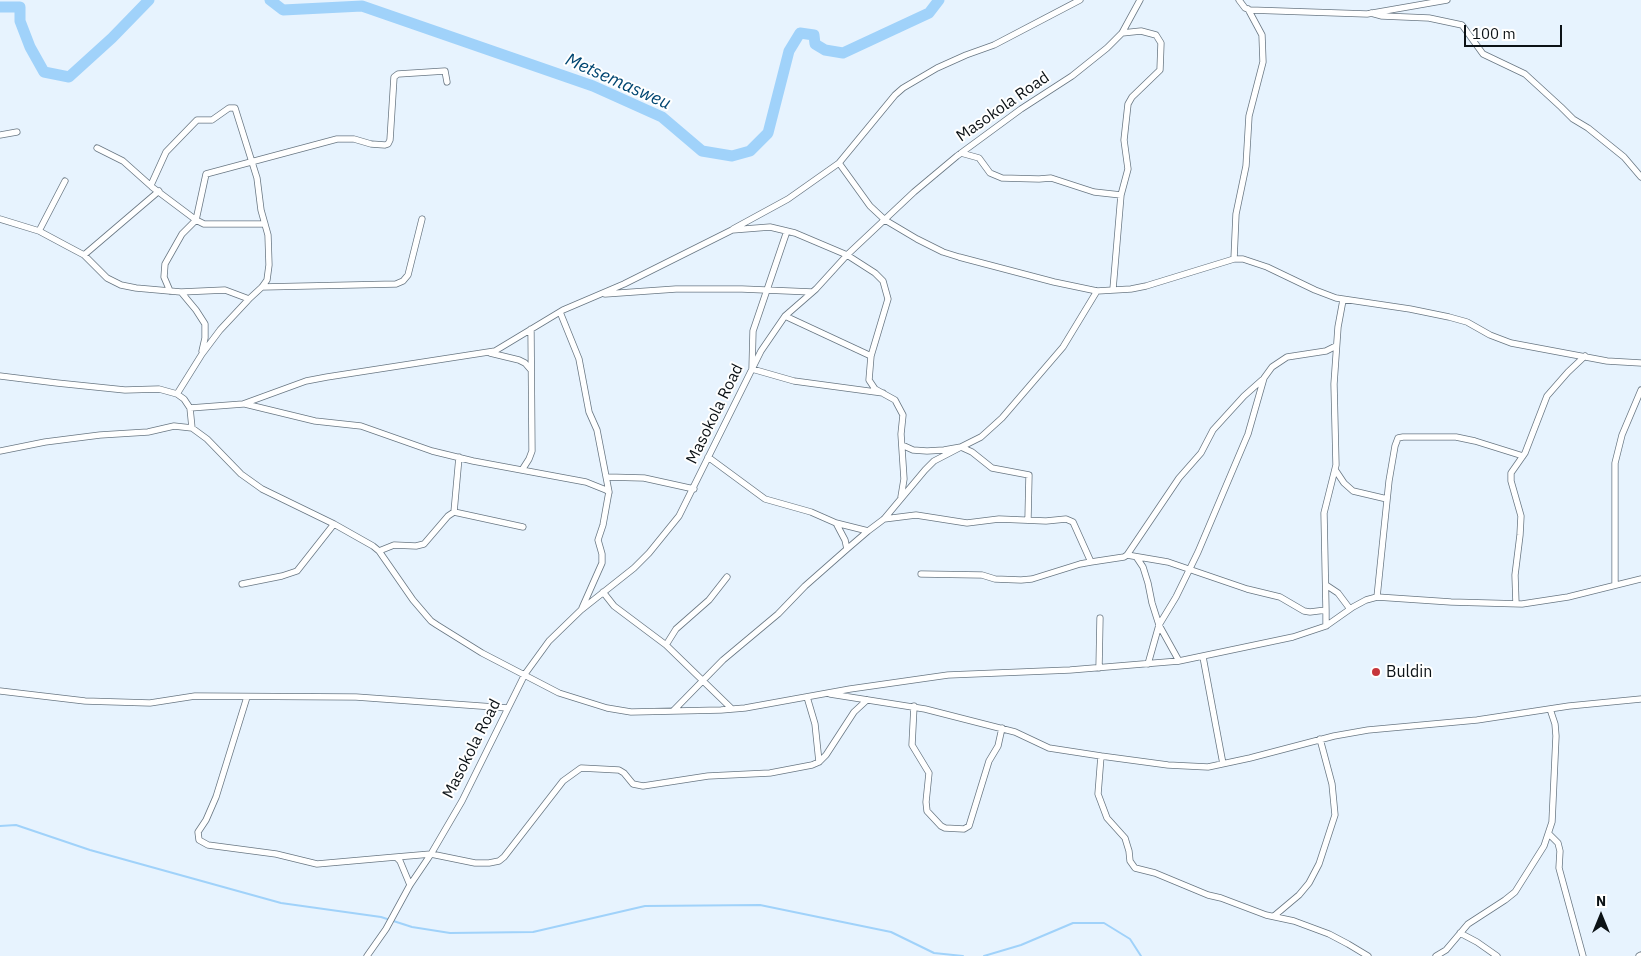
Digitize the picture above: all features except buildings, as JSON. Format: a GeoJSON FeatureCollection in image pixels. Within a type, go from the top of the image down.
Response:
{"type":"FeatureCollection","features":[{"type":"Feature","properties":{"kind":"street"},"geometry":{"type":"LineString","coordinates":[[489,353],[560,312],[600,295],[732,230],[788,199],[839,162],[902,88],[937,68],[994,45],[1080,0]]}},
{"type":"Feature","properties":{"kind":"street","name":"Masokola Road"},"geometry":{"type":"LineString","coordinates":[[367,956],[386,929],[410,885],[431,854],[462,801],[525,674],[548,641],[603,592],[634,568],[649,553],[679,516],[752,369],[774,330],[785,316],[914,192],[961,153],[1021,109],[1072,76],[1107,48],[1122,33],[1140,0]]}},
{"type":"Feature","properties":{"kind":"street"},"geometry":{"type":"LineString","coordinates":[[1239,0],[1240,4],[1248,9],[1429,18],[1462,25],[1483,54],[1525,74],[1572,119],[1588,128],[1624,157],[1641,177]]}},
{"type":"Feature","properties":{"kind":"street"},"geometry":{"type":"LineString","coordinates":[[1371,14],[1447,0]]}},
{"type":"Feature","properties":{"kind":"street"},"geometry":{"type":"LineString","coordinates":[[1234,259],[1236,214],[1246,166],[1249,116],[1263,62],[1262,35],[1248,9]]}},
{"type":"Feature","properties":{"kind":"street"},"geometry":{"type":"LineString","coordinates":[[1113,289],[1121,195],[1128,169],[1124,137],[1128,104],[1132,97],[1159,74],[1161,43],[1156,35],[1145,31],[1122,33]]}},
{"type":"Feature","properties":{"kind":"street"},"geometry":{"type":"LineString","coordinates":[[170,291],[164,277],[165,264],[177,240],[196,220],[206,174],[338,139],[354,139],[371,144],[388,144],[392,120],[394,77],[398,74],[445,71],[447,82]]}},
{"type":"Feature","properties":{"kind":"street"},"geometry":{"type":"LineString","coordinates":[[152,186],[166,152],[197,120],[212,120],[230,107],[235,108],[257,178],[261,210],[268,235],[270,254],[267,280],[227,321],[202,354],[177,394]]}},
{"type":"Feature","properties":{"kind":"street"},"geometry":{"type":"LineString","coordinates":[[0,135],[17,132]]}},
{"type":"Feature","properties":{"kind":"street"},"geometry":{"type":"LineString","coordinates":[[97,148],[123,162],[159,192],[204,224],[265,224]]}},
{"type":"Feature","properties":{"kind":"street"},"geometry":{"type":"LineString","coordinates":[[961,153],[979,158],[990,173],[1002,178],[1051,178],[1087,191],[1121,195]]}},
{"type":"Feature","properties":{"kind":"street"},"geometry":{"type":"LineString","coordinates":[[839,162],[858,192],[885,220],[917,239],[959,258],[1020,274],[1097,291],[1131,289],[1234,259],[1243,259],[1267,267],[1316,290],[1343,300],[1410,309],[1449,317],[1467,322],[1490,336],[1512,344],[1621,363],[1641,363]]}},
{"type":"Feature","properties":{"kind":"street"},"geometry":{"type":"LineString","coordinates":[[39,232],[65,181]]}},
{"type":"Feature","properties":{"kind":"street"},"geometry":{"type":"LineString","coordinates":[[84,256],[159,192]]}},
{"type":"Feature","properties":{"kind":"street"},"geometry":{"type":"LineString","coordinates":[[0,218],[39,232],[84,256],[107,278],[121,285],[181,292],[225,290],[249,299]]}},
{"type":"Feature","properties":{"kind":"street"},"geometry":{"type":"LineString","coordinates":[[262,287],[396,284],[403,281],[408,275],[422,219]]}},
{"type":"Feature","properties":{"kind":"street"},"geometry":{"type":"LineString","coordinates":[[732,230],[770,227],[787,231],[848,255],[875,273],[883,281],[888,299],[871,356],[869,380],[875,388],[895,400],[903,415],[904,479],[901,497]]}},
{"type":"Feature","properties":{"kind":"street"},"geometry":{"type":"LineString","coordinates":[[787,231],[753,331],[752,369],[794,381],[883,393]]}},
{"type":"Feature","properties":{"kind":"street"},"geometry":{"type":"LineString","coordinates":[[600,295],[676,289],[812,292]]}},
{"type":"Feature","properties":{"kind":"street"},"geometry":{"type":"LineString","coordinates":[[673,711],[722,660],[778,614],[805,586],[884,519],[925,470],[934,462],[981,437],[1002,418],[1063,348],[1097,291]]}},
{"type":"Feature","properties":{"kind":"street"},"geometry":{"type":"LineString","coordinates":[[181,292],[196,310],[204,324],[205,338],[202,354]]}},
{"type":"Feature","properties":{"kind":"street"},"geometry":{"type":"LineString","coordinates":[[1326,626],[1324,513],[1336,471],[1333,404],[1336,346],[1343,300]]}},
{"type":"Feature","properties":{"kind":"street"},"geometry":{"type":"LineString","coordinates":[[560,312],[579,359],[588,412],[597,430],[609,492],[603,525],[598,540],[602,554],[602,563],[582,610]]}},
{"type":"Feature","properties":{"kind":"street"},"geometry":{"type":"LineString","coordinates":[[785,316],[871,356]]}},
{"type":"Feature","properties":{"kind":"street"},"geometry":{"type":"LineString","coordinates":[[522,470],[532,450],[531,329]]}},
{"type":"Feature","properties":{"kind":"street"},"geometry":{"type":"LineString","coordinates":[[921,574],[982,575],[995,579],[1021,580],[1080,564],[1124,557],[1179,478],[1201,453],[1213,430],[1244,396],[1264,378],[1272,367],[1287,357],[1322,351],[1336,346]]}},
{"type":"Feature","properties":{"kind":"street"},"geometry":{"type":"LineString","coordinates":[[1322,351],[1335,360]]}},
{"type":"Feature","properties":{"kind":"street"},"geometry":{"type":"LineString","coordinates":[[190,408],[243,404],[306,381],[418,362],[489,353],[519,360],[525,363],[531,370]]}},
{"type":"Feature","properties":{"kind":"street"},"geometry":{"type":"LineString","coordinates":[[1516,604],[1515,575],[1521,516],[1510,477],[1513,468],[1523,456],[1547,396],[1585,356]]}},
{"type":"Feature","properties":{"kind":"street"},"geometry":{"type":"LineString","coordinates":[[0,376],[125,390],[159,389],[177,394],[184,399],[190,408],[192,428]]}},
{"type":"Feature","properties":{"kind":"street"},"geometry":{"type":"LineString","coordinates":[[1148,664],[1159,626],[1190,569],[1248,434],[1264,378]]}},
{"type":"Feature","properties":{"kind":"street"},"geometry":{"type":"LineString","coordinates":[[1615,584],[1614,463],[1622,435],[1641,390]]}},
{"type":"Feature","properties":{"kind":"street"},"geometry":{"type":"LineString","coordinates":[[243,404],[316,421],[361,426],[432,451],[459,458],[586,482],[609,492]]}},
{"type":"Feature","properties":{"kind":"street"},"geometry":{"type":"LineString","coordinates":[[0,451],[64,440],[148,432],[174,426],[192,428],[206,439],[241,474],[262,489],[334,524],[379,551],[412,600],[432,621],[482,653],[559,693],[607,708],[631,712],[732,709],[948,675],[1099,668],[1179,661],[1293,637],[1326,626],[1366,600],[1377,597],[1516,604],[1544,602],[1641,579]]}},
{"type":"Feature","properties":{"kind":"street"},"geometry":{"type":"LineString","coordinates":[[1377,597],[1394,446],[1398,438],[1456,437],[1523,456]]}},
{"type":"Feature","properties":{"kind":"street"},"geometry":{"type":"LineString","coordinates":[[902,445],[913,450],[926,451],[961,447],[972,452],[992,468],[1029,474],[1028,519]]}},
{"type":"Feature","properties":{"kind":"street"},"geometry":{"type":"LineString","coordinates":[[454,512],[459,458]]}},
{"type":"Feature","properties":{"kind":"street"},"geometry":{"type":"LineString","coordinates":[[708,458],[764,499],[811,512],[836,523],[868,531]]}},
{"type":"Feature","properties":{"kind":"street"},"geometry":{"type":"LineString","coordinates":[[1336,471],[1344,483],[1353,491],[1388,499]]}},
{"type":"Feature","properties":{"kind":"street"},"geometry":{"type":"LineString","coordinates":[[606,477],[644,478],[694,489]]}},
{"type":"Feature","properties":{"kind":"street"},"geometry":{"type":"LineString","coordinates":[[379,551],[394,545],[416,546],[424,544],[448,516],[454,512],[523,527]]}},
{"type":"Feature","properties":{"kind":"street"},"geometry":{"type":"LineString","coordinates":[[884,519],[916,515],[967,523],[999,519],[1070,520],[1076,527],[1091,562]]}},
{"type":"Feature","properties":{"kind":"street"},"geometry":{"type":"LineString","coordinates":[[836,523],[848,549]]}},
{"type":"Feature","properties":{"kind":"street"},"geometry":{"type":"LineString","coordinates":[[242,584],[297,571],[334,524]]}},
{"type":"Feature","properties":{"kind":"street"},"geometry":{"type":"LineString","coordinates":[[1127,555],[1137,558],[1161,560],[1247,589],[1280,597],[1304,611],[1326,610]]}},
{"type":"Feature","properties":{"kind":"street"},"geometry":{"type":"LineString","coordinates":[[1137,558],[1148,583],[1154,614],[1179,661]]}},
{"type":"Feature","properties":{"kind":"street"},"geometry":{"type":"LineString","coordinates":[[666,646],[676,629],[709,600],[727,577]]}},
{"type":"Feature","properties":{"kind":"street"},"geometry":{"type":"LineString","coordinates":[[1326,585],[1338,593],[1350,610]]}},
{"type":"Feature","properties":{"kind":"street"},"geometry":{"type":"LineString","coordinates":[[603,592],[614,606],[666,646],[704,680],[732,709]]}},
{"type":"Feature","properties":{"kind":"street"},"geometry":{"type":"LineString","coordinates":[[1099,668],[1100,618]]}},
{"type":"Feature","properties":{"kind":"street"},"geometry":{"type":"LineString","coordinates":[[1203,657],[1222,764]]}},
{"type":"Feature","properties":{"kind":"street"},"geometry":{"type":"LineString","coordinates":[[0,691],[85,701],[150,703],[195,696],[356,697],[508,708]]}},
{"type":"Feature","properties":{"kind":"street"},"geometry":{"type":"LineString","coordinates":[[826,693],[914,706],[1002,728],[1021,734],[1049,748],[1101,756],[1208,767],[1320,739],[1382,728],[1477,720],[1641,698]]}},
{"type":"Feature","properties":{"kind":"street"},"geometry":{"type":"LineString","coordinates":[[247,697],[216,797],[206,820],[198,832],[199,840],[208,845],[276,854],[317,864],[431,854],[475,863],[499,861],[562,781],[581,768],[619,770],[633,784],[643,786],[708,776],[770,773],[802,768],[819,762],[826,755],[854,712],[866,700]]}},
{"type":"Feature","properties":{"kind":"street"},"geometry":{"type":"LineString","coordinates":[[806,697],[816,724],[819,762]]}},
{"type":"Feature","properties":{"kind":"street"},"geometry":{"type":"LineString","coordinates":[[914,706],[912,745],[929,773],[927,811],[945,828],[964,829],[969,826],[989,761],[998,746],[1002,728]]}},
{"type":"Feature","properties":{"kind":"street"},"geometry":{"type":"LineString","coordinates":[[1436,956],[1446,950],[1468,924],[1515,892],[1544,846],[1552,822],[1556,736],[1555,724],[1550,709]]}},
{"type":"Feature","properties":{"kind":"street"},"geometry":{"type":"LineString","coordinates":[[1274,916],[1299,895],[1309,883],[1319,864],[1335,815],[1332,784],[1320,739]]}},
{"type":"Feature","properties":{"kind":"street"},"geometry":{"type":"LineString","coordinates":[[1101,756],[1098,794],[1107,818],[1125,838],[1132,865],[1135,868],[1155,873],[1208,895],[1294,921],[1329,934],[1368,956]]}},
{"type":"Feature","properties":{"kind":"street"},"geometry":{"type":"LineString","coordinates":[[1549,834],[1558,843],[1560,852],[1559,868],[1583,956]]}},
{"type":"Feature","properties":{"kind":"street"},"geometry":{"type":"LineString","coordinates":[[396,857],[400,861],[410,885]]}},
{"type":"Feature","properties":{"kind":"street"},"geometry":{"type":"LineString","coordinates":[[1460,933],[1497,956]]}},
{"type":"Feature","properties":{"kind":"waterway","name":"Metsemasweu"},"geometry":{"type":"LineString","coordinates":[[0,7],[20,7],[20,21],[30,47],[44,72],[69,77],[112,38],[149,0]]}},
{"type":"Feature","properties":{"kind":"waterway","name":"Metsemasweu"},"geometry":{"type":"LineString","coordinates":[[270,0],[283,10],[362,6],[593,86],[662,117],[702,151],[732,156],[750,151],[768,133],[789,51],[800,33],[814,35],[815,44],[825,50],[843,53],[929,13],[939,0]]}},
{"type":"Feature","properties":{"kind":"waterway"},"geometry":{"type":"LineString","coordinates":[[0,826],[16,825],[90,850],[281,903],[381,917],[412,927],[450,933],[533,932],[645,906],[760,905],[891,932],[934,953],[963,956]]}},
{"type":"Feature","properties":{"kind":"waterway"},"geometry":{"type":"LineString","coordinates":[[984,956],[1021,945],[1073,923],[1104,923],[1130,939],[1141,956]]}},
{"type":"Feature","properties":{"kind":"place","name":"Buldin"},"geometry":{"type":"Point","coordinates":[1376,672]}}]}
